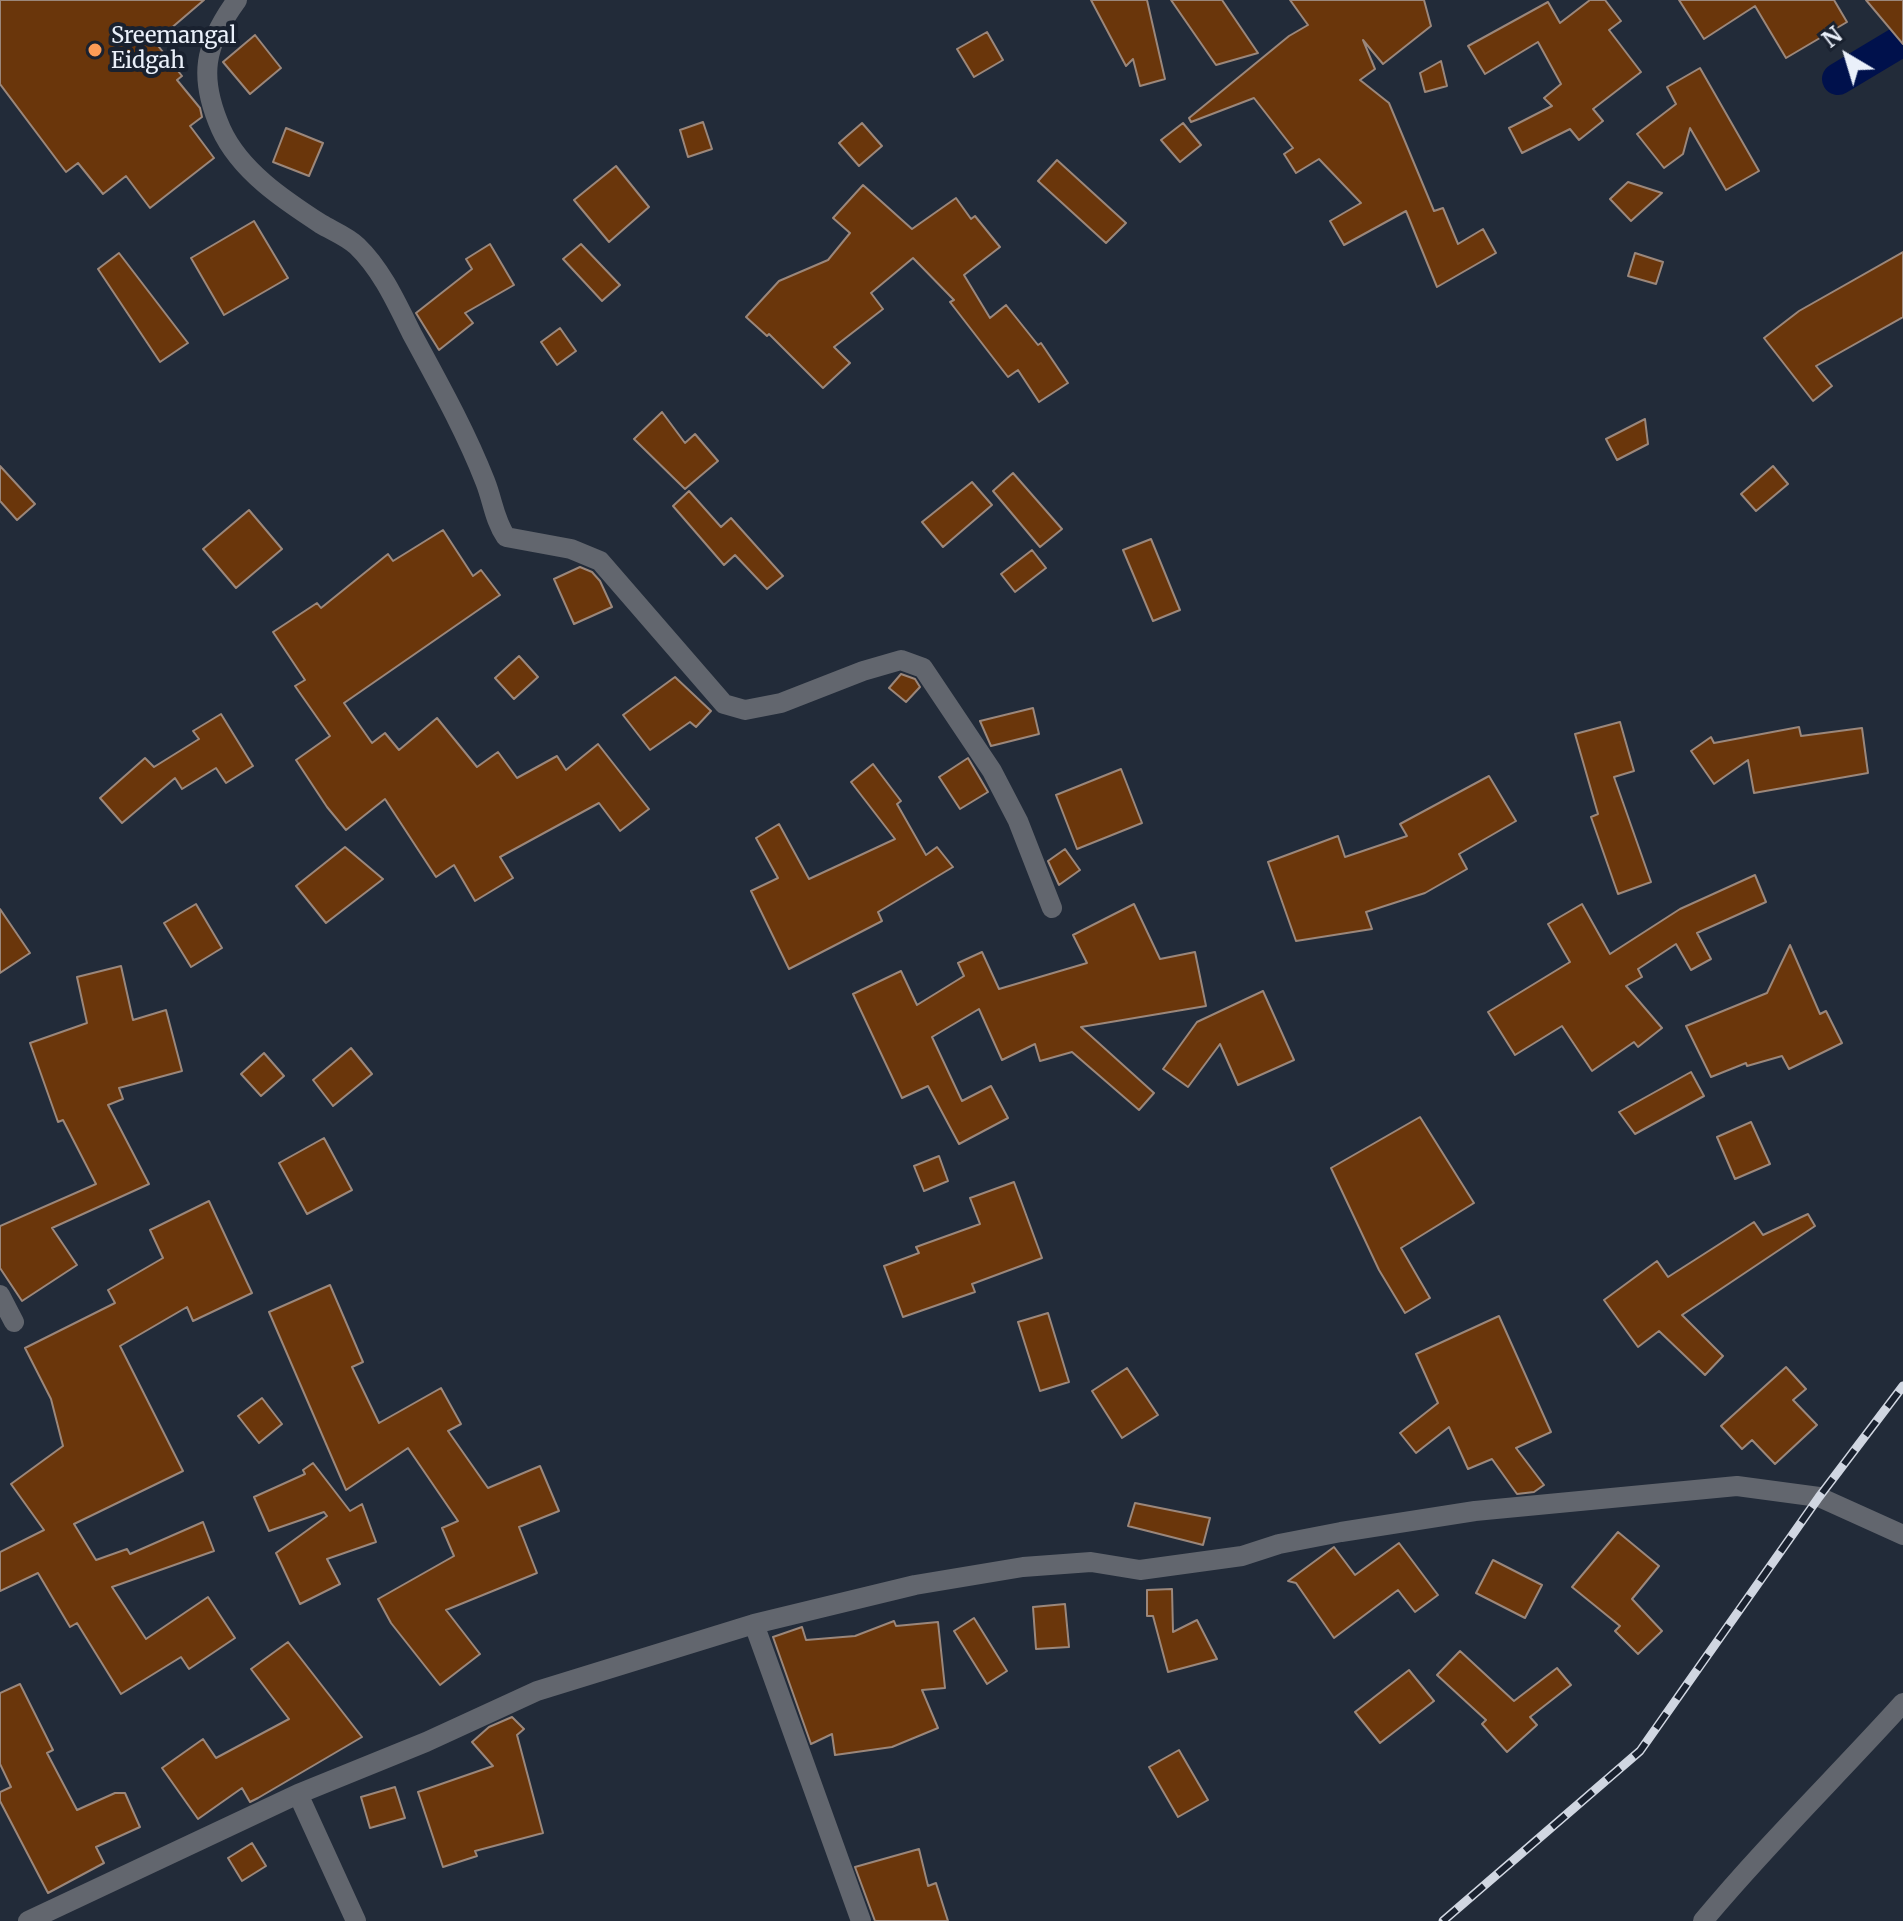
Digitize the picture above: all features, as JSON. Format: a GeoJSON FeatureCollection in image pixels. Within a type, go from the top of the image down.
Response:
{"type":"FeatureCollection","features":[{"type":"Feature","properties":{"kind":"street"},"geometry":{"type":"LineString","coordinates":[[237,0],[218,26],[205,60],[209,93],[221,130],[239,161],[294,207],[357,246],[385,282],[453,410],[486,483],[497,523],[506,537],[571,549],[600,561],[724,704],[745,710],[781,703],[863,671],[901,660],[923,668],[992,771],[1018,821],[1052,908]]}},
{"type":"Feature","properties":{"kind":"street"},"geometry":{"type":"LineString","coordinates":[[0,1295],[14,1322]]}},
{"type":"Feature","properties":{"kind":"street"},"geometry":{"type":"LineString","coordinates":[[28,1921],[298,1794],[537,1691],[754,1624],[915,1585],[1023,1567],[1091,1562],[1140,1570],[1242,1556],[1279,1544],[1341,1532],[1475,1511],[1737,1486],[1819,1497],[1903,1535]]}},
{"type":"Feature","properties":{"kind":"street"},"geometry":{"type":"LineString","coordinates":[[754,1624],[861,1921]]}},
{"type":"Feature","properties":{"kind":"street"},"geometry":{"type":"LineString","coordinates":[[1703,1921],[1762,1850],[1834,1779],[1903,1703]]}},
{"type":"Feature","properties":{"kind":"street"},"geometry":{"type":"LineString","coordinates":[[298,1794],[356,1921]]}},
{"type":"Feature","properties":{"kind":"building"},"geometry":{"type":"Polygon","coordinates":[[[0,0],[204,0],[155,42],[182,76],[177,80],[200,108],[202,117],[190,126],[214,158],[150,208],[126,176],[103,194],[78,163],[66,172],[0,84],[0,0]]]}},
{"type":"Feature","properties":{"kind":"building"},"geometry":{"type":"Polygon","coordinates":[[[1091,0],[1147,0],[1165,79],[1140,86],[1133,59],[1126,66],[1091,0]]]}},
{"type":"Feature","properties":{"kind":"building"},"geometry":{"type":"Polygon","coordinates":[[[1171,0],[1222,0],[1258,53],[1216,65],[1171,0]]]}},
{"type":"Feature","properties":{"kind":"building"},"geometry":{"type":"Polygon","coordinates":[[[1290,0],[1424,0],[1431,26],[1383,64],[1363,40],[1375,69],[1360,80],[1389,103],[1434,211],[1443,208],[1458,244],[1483,229],[1496,253],[1437,287],[1406,211],[1344,245],[1330,221],[1361,203],[1319,159],[1296,173],[1284,154],[1293,148],[1254,98],[1191,122],[1189,118],[1289,36],[1308,25],[1290,0]]]}},
{"type":"Feature","properties":{"kind":"building"},"geometry":{"type":"Polygon","coordinates":[[[1590,0],[1605,0],[1621,21],[1609,30],[1641,72],[1593,109],[1603,121],[1579,140],[1570,129],[1522,153],[1509,128],[1552,106],[1544,98],[1561,84],[1538,42],[1485,74],[1468,46],[1548,2],[1560,23],[1590,0]]]}},
{"type":"Feature","properties":{"kind":"building"},"geometry":{"type":"Polygon","coordinates":[[[1679,0],[1834,0],[1847,22],[1786,58],[1755,6],[1704,39],[1679,0]]]}},
{"type":"Feature","properties":{"kind":"building"},"geometry":{"type":"Polygon","coordinates":[[[1866,0],[1903,0],[1903,44],[1866,0]]]}},
{"type":"Feature","properties":{"kind":"building"},"geometry":{"type":"Polygon","coordinates":[[[987,32],[1003,60],[974,77],[957,49],[987,32]]]}},
{"type":"Feature","properties":{"kind":"building"},"geometry":{"type":"Polygon","coordinates":[[[255,35],[281,68],[250,94],[223,62],[255,35]]]}},
{"type":"Feature","properties":{"kind":"building"},"geometry":{"type":"Polygon","coordinates":[[[1441,61],[1447,86],[1425,92],[1420,73],[1441,61]]]}},
{"type":"Feature","properties":{"kind":"building"},"geometry":{"type":"Polygon","coordinates":[[[1700,68],[1759,171],[1726,190],[1690,128],[1683,154],[1664,168],[1637,134],[1676,104],[1667,87],[1700,68]]]}},
{"type":"Feature","properties":{"kind":"building"},"geometry":{"type":"Polygon","coordinates":[[[703,122],[712,149],[688,157],[680,130],[703,122]]]}},
{"type":"Feature","properties":{"kind":"building"},"geometry":{"type":"Polygon","coordinates":[[[862,123],[882,146],[859,166],[839,143],[862,123]]]}},
{"type":"Feature","properties":{"kind":"building"},"geometry":{"type":"Polygon","coordinates":[[[1183,123],[1201,145],[1180,162],[1161,140],[1183,123]]]}},
{"type":"Feature","properties":{"kind":"building"},"geometry":{"type":"Polygon","coordinates":[[[286,128],[323,143],[309,176],[273,162],[286,128]]]}},
{"type":"Feature","properties":{"kind":"building"},"geometry":{"type":"Polygon","coordinates":[[[1057,160],[1126,223],[1106,243],[1038,181],[1057,160]]]}},
{"type":"Feature","properties":{"kind":"building"},"geometry":{"type":"Polygon","coordinates":[[[616,166],[649,207],[609,242],[574,200],[616,166]]]}},
{"type":"Feature","properties":{"kind":"building"},"geometry":{"type":"Polygon","coordinates":[[[1628,182],[1662,193],[1631,221],[1610,199],[1628,182]]]}},
{"type":"Feature","properties":{"kind":"building"},"geometry":{"type":"Polygon","coordinates":[[[863,185],[912,229],[956,198],[971,219],[975,216],[1000,247],[964,275],[990,318],[1006,305],[1038,345],[1041,343],[1068,383],[1039,402],[1018,370],[1008,377],[950,302],[954,300],[913,258],[871,293],[883,309],[834,347],[850,363],[823,388],[769,334],[767,336],[746,317],[779,281],[828,260],[850,233],[833,218],[863,185]]]}},
{"type":"Feature","properties":{"kind":"building"},"geometry":{"type":"Polygon","coordinates":[[[254,221],[288,278],[224,315],[191,258],[254,221]]]}},
{"type":"Feature","properties":{"kind":"building"},"geometry":{"type":"Polygon","coordinates":[[[490,244],[514,285],[465,313],[473,323],[439,350],[416,313],[472,269],[466,259],[490,244]]]}},
{"type":"Feature","properties":{"kind":"building"},"geometry":{"type":"Polygon","coordinates":[[[581,244],[620,285],[602,301],[563,259],[581,244]]]}},
{"type":"Feature","properties":{"kind":"building"},"geometry":{"type":"Polygon","coordinates":[[[1903,252],[1903,317],[1816,366],[1832,386],[1813,401],[1764,338],[1799,311],[1903,252]]]}},
{"type":"Feature","properties":{"kind":"building"},"geometry":{"type":"Polygon","coordinates":[[[119,253],[188,343],[160,362],[98,269],[119,253]]]}},
{"type":"Feature","properties":{"kind":"building"},"geometry":{"type":"Polygon","coordinates":[[[1635,253],[1663,262],[1656,284],[1628,276],[1635,253]]]}},
{"type":"Feature","properties":{"kind":"building"},"geometry":{"type":"Polygon","coordinates":[[[560,328],[576,351],[557,365],[541,342],[560,328]]]}},
{"type":"Feature","properties":{"kind":"building"},"geometry":{"type":"Polygon","coordinates":[[[662,412],[685,443],[695,434],[718,461],[685,489],[634,439],[662,412]]]}},
{"type":"Feature","properties":{"kind":"building"},"geometry":{"type":"Polygon","coordinates":[[[1645,419],[1648,444],[1617,460],[1606,439],[1645,419]]]}},
{"type":"Feature","properties":{"kind":"building"},"geometry":{"type":"Polygon","coordinates":[[[0,466],[35,504],[17,520],[0,501],[0,466]]]}},
{"type":"Feature","properties":{"kind":"building"},"geometry":{"type":"Polygon","coordinates":[[[1773,466],[1788,484],[1756,511],[1741,494],[1773,466]]]}},
{"type":"Feature","properties":{"kind":"building"},"geometry":{"type":"Polygon","coordinates":[[[1013,473],[1062,529],[1040,547],[993,491],[1013,473]]]}},
{"type":"Feature","properties":{"kind":"building"},"geometry":{"type":"Polygon","coordinates":[[[972,482],[992,505],[943,547],[922,522],[972,482]]]}},
{"type":"Feature","properties":{"kind":"building"},"geometry":{"type":"Polygon","coordinates":[[[689,491],[721,527],[731,518],[783,576],[767,589],[735,555],[724,565],[673,506],[689,491]]]}},
{"type":"Feature","properties":{"kind":"building"},"geometry":{"type":"Polygon","coordinates":[[[249,510],[282,549],[236,588],[203,549],[249,510]]]}},
{"type":"Feature","properties":{"kind":"building"},"geometry":{"type":"Polygon","coordinates":[[[443,530],[473,576],[481,570],[500,595],[344,703],[372,743],[385,733],[399,750],[437,718],[477,767],[498,752],[517,778],[557,756],[566,770],[598,744],[649,809],[620,831],[599,803],[500,857],[513,878],[475,901],[454,865],[436,877],[385,799],[346,830],[327,807],[296,760],[330,736],[295,686],[305,680],[273,632],[317,603],[321,608],[388,554],[393,561],[443,530]]]}},
{"type":"Feature","properties":{"kind":"building"},"geometry":{"type":"Polygon","coordinates":[[[1151,539],[1180,610],[1153,621],[1123,550],[1151,539]]]}},
{"type":"Feature","properties":{"kind":"building"},"geometry":{"type":"Polygon","coordinates":[[[1032,550],[1046,568],[1015,592],[1001,574],[1032,550]]]}},
{"type":"Feature","properties":{"kind":"building"},"geometry":{"type":"Polygon","coordinates":[[[580,567],[592,572],[600,581],[612,607],[574,624],[554,579],[580,567]]]}},
{"type":"Feature","properties":{"kind":"building"},"geometry":{"type":"Polygon","coordinates":[[[519,656],[538,677],[514,699],[495,678],[519,656]]]}},
{"type":"Feature","properties":{"kind":"building"},"geometry":{"type":"Polygon","coordinates":[[[901,674],[915,679],[920,687],[906,702],[889,688],[901,674]]]}},
{"type":"Feature","properties":{"kind":"building"},"geometry":{"type":"Polygon","coordinates":[[[675,677],[711,711],[696,727],[690,722],[650,750],[623,715],[675,677]]]}},
{"type":"Feature","properties":{"kind":"building"},"geometry":{"type":"Polygon","coordinates":[[[1033,708],[1039,734],[991,746],[980,721],[1033,708]]]}},
{"type":"Feature","properties":{"kind":"building"},"geometry":{"type":"Polygon","coordinates":[[[221,714],[253,766],[226,783],[216,768],[182,789],[175,778],[122,823],[100,798],[145,758],[154,767],[199,739],[193,731],[221,714]]]}},
{"type":"Feature","properties":{"kind":"building"},"geometry":{"type":"Polygon","coordinates":[[[1620,722],[1634,771],[1614,777],[1651,882],[1618,894],[1591,817],[1598,814],[1575,734],[1620,722]]]}},
{"type":"Feature","properties":{"kind":"building"},"geometry":{"type":"Polygon","coordinates":[[[1799,727],[1801,736],[1862,728],[1868,773],[1754,793],[1748,760],[1714,784],[1691,751],[1711,737],[1714,743],[1799,727]]]}},
{"type":"Feature","properties":{"kind":"building"},"geometry":{"type":"Polygon","coordinates":[[[968,758],[988,792],[960,809],[939,777],[968,758]]]}},
{"type":"Feature","properties":{"kind":"building"},"geometry":{"type":"Polygon","coordinates":[[[873,764],[901,801],[897,804],[926,855],[937,847],[953,867],[878,912],[882,921],[789,969],[751,891],[778,878],[756,838],[779,824],[809,879],[895,839],[851,782],[873,764]]]}},
{"type":"Feature","properties":{"kind":"building"},"geometry":{"type":"Polygon","coordinates":[[[1121,769],[1142,823],[1077,849],[1056,795],[1121,769]]]}},
{"type":"Feature","properties":{"kind":"building"},"geometry":{"type":"Polygon","coordinates":[[[1489,776],[1516,821],[1459,854],[1467,869],[1425,893],[1366,912],[1372,929],[1296,941],[1268,862],[1338,836],[1345,857],[1407,836],[1400,824],[1489,776]]]}},
{"type":"Feature","properties":{"kind":"building"},"geometry":{"type":"Polygon","coordinates":[[[345,847],[383,879],[326,923],[296,886],[345,847]]]}},
{"type":"Feature","properties":{"kind":"building"},"geometry":{"type":"Polygon","coordinates":[[[1065,849],[1080,870],[1059,885],[1048,861],[1065,849]]]}},
{"type":"Feature","properties":{"kind":"building"},"geometry":{"type":"Polygon","coordinates":[[[1755,875],[1766,902],[1697,933],[1711,959],[1691,970],[1676,944],[1638,969],[1642,977],[1626,986],[1662,1028],[1638,1047],[1634,1042],[1592,1071],[1562,1026],[1515,1055],[1488,1012],[1570,962],[1548,924],[1582,904],[1610,954],[1680,909],[1755,875]]]}},
{"type":"Feature","properties":{"kind":"building"},"geometry":{"type":"Polygon","coordinates":[[[196,904],[222,948],[191,967],[164,923],[196,904]]]}},
{"type":"Feature","properties":{"kind":"building"},"geometry":{"type":"Polygon","coordinates":[[[1134,904],[1160,959],[1195,952],[1206,1006],[1081,1027],[1154,1093],[1139,1110],[1072,1052],[1040,1061],[1035,1044],[1002,1060],[979,1009],[932,1037],[962,1101],[991,1086],[1008,1118],[959,1144],[928,1086],[902,1098],[853,994],[901,971],[917,1005],[964,976],[958,963],[982,952],[999,989],[1087,963],[1073,935],[1134,904]]]}},
{"type":"Feature","properties":{"kind":"building"},"geometry":{"type":"Polygon","coordinates":[[[0,909],[30,953],[0,973],[0,909]]]}},
{"type":"Feature","properties":{"kind":"building"},"geometry":{"type":"Polygon","coordinates":[[[1790,945],[1820,1014],[1826,1011],[1842,1043],[1789,1069],[1782,1056],[1747,1066],[1746,1063],[1711,1077],[1686,1026],[1767,993],[1790,945]]]}},
{"type":"Feature","properties":{"kind":"building"},"geometry":{"type":"Polygon","coordinates":[[[121,966],[133,1020],[166,1010],[182,1071],[119,1088],[123,1099],[108,1105],[149,1184],[52,1228],[77,1265],[22,1301],[0,1268],[0,1226],[96,1184],[63,1120],[58,1122],[30,1043],[87,1023],[77,977],[121,966]]]}},
{"type":"Feature","properties":{"kind":"building"},"geometry":{"type":"Polygon","coordinates":[[[1263,991],[1294,1060],[1238,1085],[1220,1044],[1188,1087],[1163,1069],[1197,1022],[1263,991]]]}},
{"type":"Feature","properties":{"kind":"building"},"geometry":{"type":"Polygon","coordinates":[[[351,1048],[372,1074],[333,1106],[313,1080],[351,1048]]]}},
{"type":"Feature","properties":{"kind":"building"},"geometry":{"type":"Polygon","coordinates":[[[264,1053],[284,1076],[261,1096],[241,1074],[264,1053]]]}},
{"type":"Feature","properties":{"kind":"building"},"geometry":{"type":"Polygon","coordinates":[[[1691,1072],[1704,1096],[1635,1134],[1619,1112],[1691,1072]]]}},
{"type":"Feature","properties":{"kind":"building"},"geometry":{"type":"Polygon","coordinates":[[[1420,1117],[1474,1203],[1401,1248],[1430,1298],[1405,1313],[1379,1270],[1331,1168],[1420,1117]]]}},
{"type":"Feature","properties":{"kind":"building"},"geometry":{"type":"Polygon","coordinates":[[[1751,1122],[1770,1164],[1735,1179],[1717,1137],[1751,1122]]]}},
{"type":"Feature","properties":{"kind":"building"},"geometry":{"type":"Polygon","coordinates":[[[324,1138],[352,1190],[307,1214],[279,1163],[324,1138]]]}},
{"type":"Feature","properties":{"kind":"building"},"geometry":{"type":"Polygon","coordinates":[[[939,1156],[948,1181],[924,1191],[914,1166],[939,1156]]]}},
{"type":"Feature","properties":{"kind":"building"},"geometry":{"type":"Polygon","coordinates":[[[1014,1182],[1042,1258],[972,1284],[975,1292],[903,1317],[884,1266],[919,1253],[916,1247],[980,1224],[970,1198],[1014,1182]]]}},
{"type":"Feature","properties":{"kind":"building"},"geometry":{"type":"Polygon","coordinates":[[[209,1201],[252,1293],[193,1321],[187,1307],[120,1346],[183,1471],[74,1524],[96,1560],[127,1549],[130,1554],[203,1522],[214,1551],[112,1587],[146,1639],[208,1597],[235,1638],[189,1669],[181,1657],[121,1694],[77,1623],[70,1627],[38,1573],[0,1591],[0,1552],[44,1530],[11,1484],[63,1446],[51,1399],[25,1348],[115,1303],[108,1290],[163,1258],[150,1230],[209,1201]]]}},
{"type":"Feature","properties":{"kind":"building"},"geometry":{"type":"Polygon","coordinates":[[[1808,1214],[1815,1226],[1682,1315],[1723,1356],[1705,1375],[1659,1331],[1638,1347],[1604,1300],[1657,1261],[1668,1277],[1754,1222],[1763,1235],[1808,1214]]]}},
{"type":"Feature","properties":{"kind":"building"},"geometry":{"type":"Polygon","coordinates":[[[330,1285],[363,1362],[352,1367],[379,1423],[441,1388],[461,1424],[448,1431],[488,1488],[540,1466],[559,1511],[519,1527],[537,1573],[446,1610],[480,1654],[440,1685],[391,1623],[378,1599],[454,1556],[442,1528],[458,1521],[408,1448],[346,1490],[269,1312],[330,1285]]]}},
{"type":"Feature","properties":{"kind":"building"},"geometry":{"type":"Polygon","coordinates":[[[1048,1313],[1069,1382],[1040,1391],[1018,1322],[1048,1313]]]}},
{"type":"Feature","properties":{"kind":"building"},"geometry":{"type":"Polygon","coordinates":[[[1499,1316],[1551,1432],[1516,1448],[1544,1485],[1534,1492],[1517,1494],[1492,1459],[1468,1469],[1449,1427],[1416,1453],[1400,1433],[1438,1403],[1416,1354],[1499,1316]]]}},
{"type":"Feature","properties":{"kind":"building"},"geometry":{"type":"Polygon","coordinates":[[[1786,1367],[1806,1389],[1793,1400],[1817,1425],[1775,1464],[1752,1440],[1742,1449],[1721,1426],[1786,1367]]]}},
{"type":"Feature","properties":{"kind":"building"},"geometry":{"type":"Polygon","coordinates":[[[1127,1368],[1158,1415],[1122,1438],[1092,1391],[1127,1368]]]}},
{"type":"Feature","properties":{"kind":"building"},"geometry":{"type":"Polygon","coordinates":[[[262,1398],[282,1424],[259,1443],[238,1416],[262,1398]]]}},
{"type":"Feature","properties":{"kind":"building"},"geometry":{"type":"Polygon","coordinates":[[[313,1463],[350,1511],[362,1504],[376,1542],[327,1559],[340,1584],[300,1604],[276,1553],[327,1516],[324,1512],[269,1531],[254,1497],[305,1474],[303,1470],[313,1463]]]}},
{"type":"Feature","properties":{"kind":"building"},"geometry":{"type":"Polygon","coordinates":[[[1135,1503],[1210,1518],[1203,1545],[1128,1526],[1135,1503]]]}},
{"type":"Feature","properties":{"kind":"building"},"geometry":{"type":"Polygon","coordinates":[[[1618,1532],[1659,1566],[1632,1599],[1662,1631],[1638,1654],[1615,1631],[1620,1626],[1572,1587],[1618,1532]]]}},
{"type":"Feature","properties":{"kind":"building"},"geometry":{"type":"Polygon","coordinates":[[[1399,1543],[1438,1595],[1415,1612],[1398,1590],[1334,1638],[1296,1583],[1288,1581],[1334,1547],[1355,1575],[1399,1543]]]}},
{"type":"Feature","properties":{"kind":"building"},"geometry":{"type":"Polygon","coordinates":[[[1493,1560],[1542,1585],[1525,1618],[1476,1593],[1493,1560]]]}},
{"type":"Feature","properties":{"kind":"building"},"geometry":{"type":"Polygon","coordinates":[[[1172,1589],[1173,1632],[1197,1620],[1217,1659],[1168,1672],[1153,1616],[1147,1616],[1147,1590],[1172,1589]]]}},
{"type":"Feature","properties":{"kind":"building"},"geometry":{"type":"Polygon","coordinates":[[[1065,1604],[1069,1647],[1036,1649],[1033,1607],[1065,1604]]]}},
{"type":"Feature","properties":{"kind":"building"},"geometry":{"type":"Polygon","coordinates":[[[974,1618],[1007,1671],[987,1684],[954,1631],[974,1618]]]}},
{"type":"Feature","properties":{"kind":"building"},"geometry":{"type":"Polygon","coordinates":[[[894,1621],[896,1626],[938,1622],[945,1688],[922,1690],[938,1728],[892,1747],[835,1755],[832,1734],[811,1744],[773,1637],[802,1627],[806,1640],[855,1636],[894,1621]]]}},
{"type":"Feature","properties":{"kind":"building"},"geometry":{"type":"Polygon","coordinates":[[[288,1642],[362,1737],[250,1802],[242,1788],[198,1819],[162,1768],[203,1739],[216,1758],[289,1719],[251,1669],[288,1642]]]}},
{"type":"Feature","properties":{"kind":"building"},"geometry":{"type":"Polygon","coordinates":[[[1460,1651],[1514,1701],[1557,1668],[1571,1685],[1530,1717],[1537,1725],[1507,1752],[1482,1724],[1486,1720],[1437,1675],[1460,1651]]]}},
{"type":"Feature","properties":{"kind":"building"},"geometry":{"type":"Polygon","coordinates":[[[1409,1670],[1434,1701],[1380,1743],[1355,1712],[1409,1670]]]}},
{"type":"Feature","properties":{"kind":"building"},"geometry":{"type":"Polygon","coordinates":[[[20,1684],[53,1750],[47,1753],[77,1810],[115,1793],[125,1793],[140,1827],[96,1847],[104,1863],[48,1893],[0,1801],[0,1792],[11,1787],[0,1764],[0,1693],[20,1684]]]}},
{"type":"Feature","properties":{"kind":"building"},"geometry":{"type":"Polygon","coordinates":[[[512,1717],[524,1729],[517,1735],[543,1833],[475,1851],[477,1856],[443,1867],[418,1792],[493,1766],[472,1742],[489,1727],[512,1717]]]}},
{"type":"Feature","properties":{"kind":"building"},"geometry":{"type":"Polygon","coordinates":[[[1179,1750],[1208,1800],[1178,1817],[1149,1767],[1179,1750]]]}},
{"type":"Feature","properties":{"kind":"building"},"geometry":{"type":"Polygon","coordinates":[[[395,1787],[405,1818],[370,1828],[361,1797],[395,1787]]]}},
{"type":"Feature","properties":{"kind":"building"},"geometry":{"type":"Polygon","coordinates":[[[252,1843],[266,1866],[242,1881],[228,1858],[252,1843]]]}},
{"type":"Feature","properties":{"kind":"building"},"geometry":{"type":"Polygon","coordinates":[[[919,1849],[928,1886],[936,1883],[948,1921],[875,1921],[855,1867],[919,1849]]]}},
{"type":"Feature","properties":{"kind":"waterway"},"geometry":{"type":"LineString","coordinates":[[1838,79],[1903,40]]}},
{"type":"Feature","properties":{"kind":"railway"},"geometry":{"type":"LineString","coordinates":[[1443,1921],[1640,1751],[1819,1497],[1903,1386]]}},
{"type":"Feature","properties":{"kind":"place","name":"Sreemangal Eidgah"},"geometry":{"type":"Point","coordinates":[95,50]}}]}
